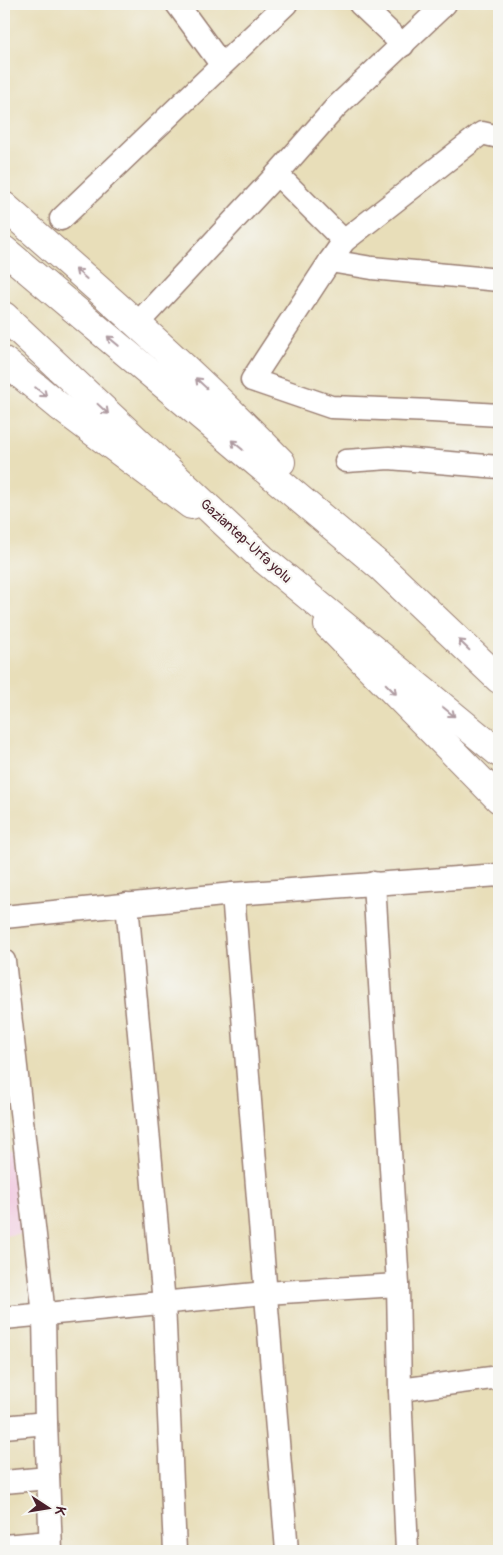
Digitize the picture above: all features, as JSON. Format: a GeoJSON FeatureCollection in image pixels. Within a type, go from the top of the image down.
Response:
{"type":"FeatureCollection","features":[{"type":"Feature","properties":{"kind":"main road"},"geometry":{"type":"LineString","coordinates":[[4,206],[235,414],[382,568],[499,679]]}},
{"type":"Feature","properties":{"kind":"main road"},"geometry":{"type":"LineString","coordinates":[[4,250],[382,568]]}},
{"type":"Feature","properties":{"kind":"main road","name":"Gaziantep-Urfa yolu"},"geometry":{"type":"LineString","coordinates":[[4,316],[262,558],[499,753]]}},
{"type":"Feature","properties":{"kind":"main road"},"geometry":{"type":"LineString","coordinates":[[4,361],[59,406],[262,558],[499,799]]}},
{"type":"Feature","properties":{"kind":"street"},"geometry":{"type":"LineString","coordinates":[[177,4],[221,64]]}},
{"type":"Feature","properties":{"kind":"street"},"geometry":{"type":"LineString","coordinates":[[60,218],[286,4]]}},
{"type":"Feature","properties":{"kind":"street"},"geometry":{"type":"LineString","coordinates":[[360,4],[404,45]]}},
{"type":"Feature","properties":{"kind":"street"},"geometry":{"type":"LineString","coordinates":[[137,324],[277,174],[336,107],[404,45],[445,4]]}},
{"type":"Feature","properties":{"kind":"street"},"geometry":{"type":"LineString","coordinates":[[499,137],[482,133],[344,241],[252,380],[331,407],[499,415]]}},
{"type":"Feature","properties":{"kind":"street"},"geometry":{"type":"LineString","coordinates":[[277,174],[344,241]]}},
{"type":"Feature","properties":{"kind":"street"},"geometry":{"type":"LineString","coordinates":[[330,262],[372,268],[499,280]]}},
{"type":"Feature","properties":{"kind":"street"},"geometry":{"type":"LineString","coordinates":[[346,461],[389,458],[499,466]]}},
{"type":"Feature","properties":{"kind":"street"},"geometry":{"type":"LineString","coordinates":[[4,917],[233,894],[499,875]]}},
{"type":"Feature","properties":{"kind":"street"},"geometry":{"type":"LineString","coordinates":[[374,883],[398,1285],[400,1390],[407,1551]]}},
{"type":"Feature","properties":{"kind":"street"},"geometry":{"type":"LineString","coordinates":[[233,894],[287,1551]]}},
{"type":"Feature","properties":{"kind":"street"},"geometry":{"type":"LineString","coordinates":[[127,904],[164,1303],[175,1551]]}},
{"type":"Feature","properties":{"kind":"street"},"geometry":{"type":"LineString","coordinates":[[4,961],[44,1315],[50,1547],[4,1546]]}},
{"type":"Feature","properties":{"kind":"street"},"geometry":{"type":"LineString","coordinates":[[4,1318],[265,1293],[398,1285]]}},
{"type":"Feature","properties":{"kind":"street"},"geometry":{"type":"LineString","coordinates":[[400,1390],[499,1377]]}},
{"type":"Feature","properties":{"kind":"street"},"geometry":{"type":"LineString","coordinates":[[4,1427],[46,1423]]}},
{"type":"Feature","properties":{"kind":"street"},"geometry":{"type":"LineString","coordinates":[[4,1482],[48,1478]]}},
{"type":"Feature","properties":{"kind":"shaded area"},"geometry":{"type":"Polygon","coordinates":[[[4,1150],[22,1154],[30,1232],[4,1236],[4,1150]]]}},
{"type":"Feature","properties":{"kind":"tunnel"},"geometry":{"type":"LineString","coordinates":[[4,266],[61,219]]}}]}
